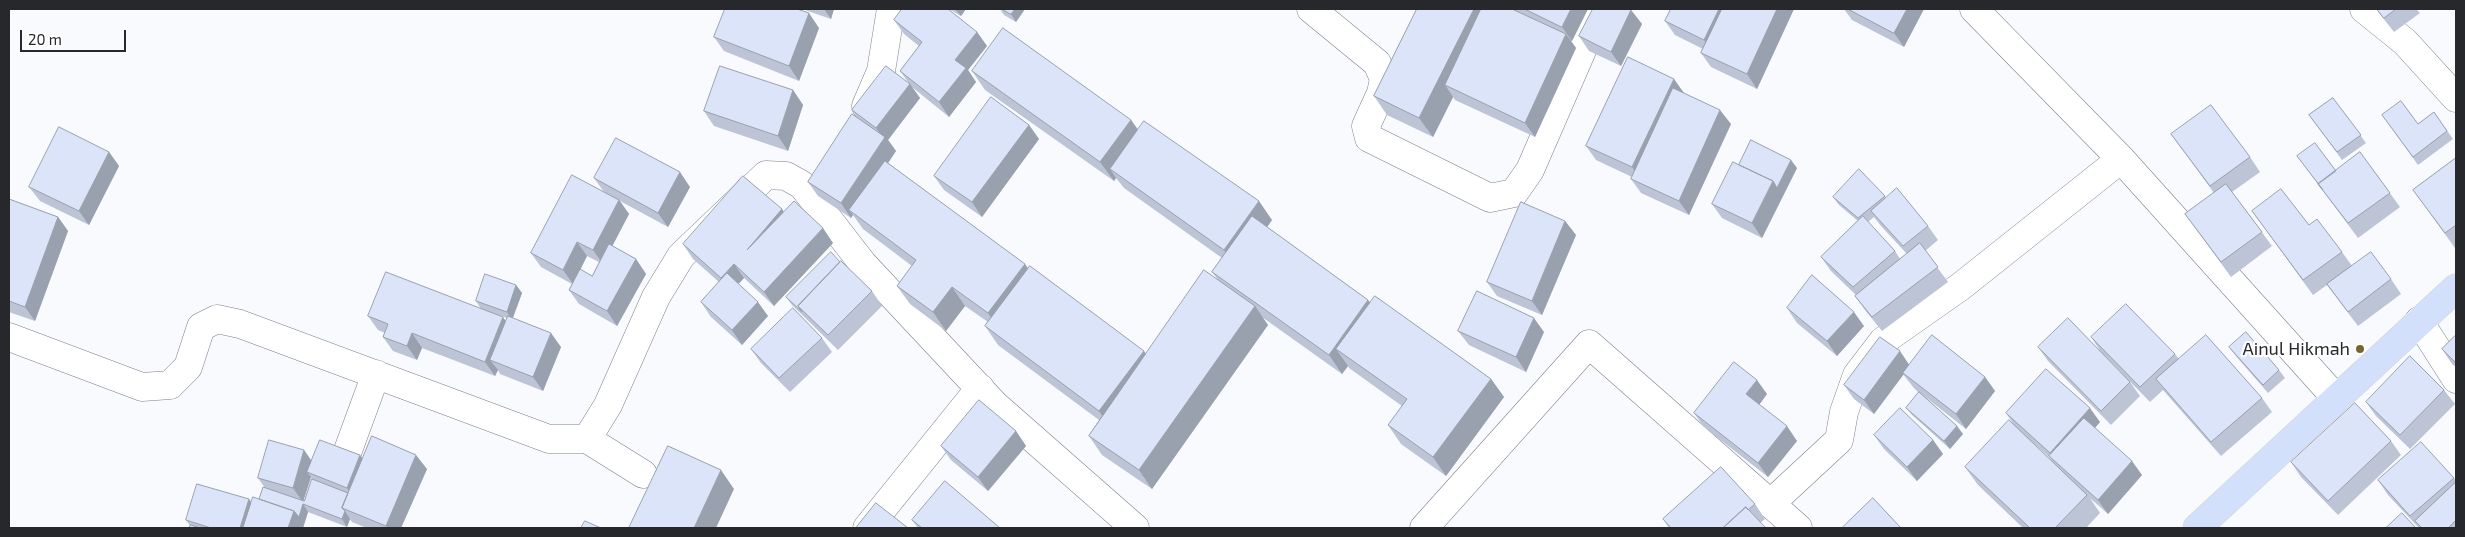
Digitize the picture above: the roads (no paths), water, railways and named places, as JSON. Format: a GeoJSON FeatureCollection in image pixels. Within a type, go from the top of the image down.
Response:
{"type":"FeatureCollection","features":[{"type":"Feature","properties":{"kind":"main road"},"geometry":{"type":"LineString","coordinates":[[2197,528],[2456,288]]}},
{"type":"Feature","properties":{"kind":"street"},"geometry":{"type":"LineString","coordinates":[[853,125],[868,103],[881,71],[891,9]]}},
{"type":"Feature","properties":{"kind":"street"},"geometry":{"type":"LineString","coordinates":[[1310,9],[1377,63],[1384,79],[1381,94],[1366,126],[1369,138],[1490,198],[1514,193],[1530,170],[1600,9]]}},
{"type":"Feature","properties":{"kind":"street"},"geometry":{"type":"LineString","coordinates":[[1974,9],[2120,159],[2336,398]]}},
{"type":"Feature","properties":{"kind":"street"},"geometry":{"type":"LineString","coordinates":[[2364,9],[2405,42],[2456,98]]}},
{"type":"Feature","properties":{"kind":"street"},"geometry":{"type":"LineString","coordinates":[[1770,504],[1839,440],[1844,412],[1857,375],[1882,341],[1960,287],[2120,159]]}},
{"type":"Feature","properties":{"kind":"street"},"geometry":{"type":"LineString","coordinates":[[802,185],[821,167]]}},
{"type":"Feature","properties":{"kind":"street"},"geometry":{"type":"LineString","coordinates":[[587,439],[608,405],[656,297],[681,256],[766,175],[786,176],[802,185],[863,264],[995,405],[1136,528]]}},
{"type":"Feature","properties":{"kind":"street"},"geometry":{"type":"LineString","coordinates":[[9,337],[142,387],[170,385],[188,367],[201,327],[217,319],[240,324],[550,439],[587,439],[643,474]]}},
{"type":"Feature","properties":{"kind":"street"},"geometry":{"type":"LineString","coordinates":[[2419,321],[2456,379]]}},
{"type":"Feature","properties":{"kind":"street"},"geometry":{"type":"LineString","coordinates":[[1424,528],[1589,344],[1798,528]]}},
{"type":"Feature","properties":{"kind":"street"},"geometry":{"type":"LineString","coordinates":[[347,453],[376,374]]}},
{"type":"Feature","properties":{"kind":"street"},"geometry":{"type":"LineString","coordinates":[[868,528],[980,388]]}},
{"type":"Feature","properties":{"kind":"place","name":"Ainul Hikmah"},"geometry":{"type":"Point","coordinates":[2360,349]}}]}
